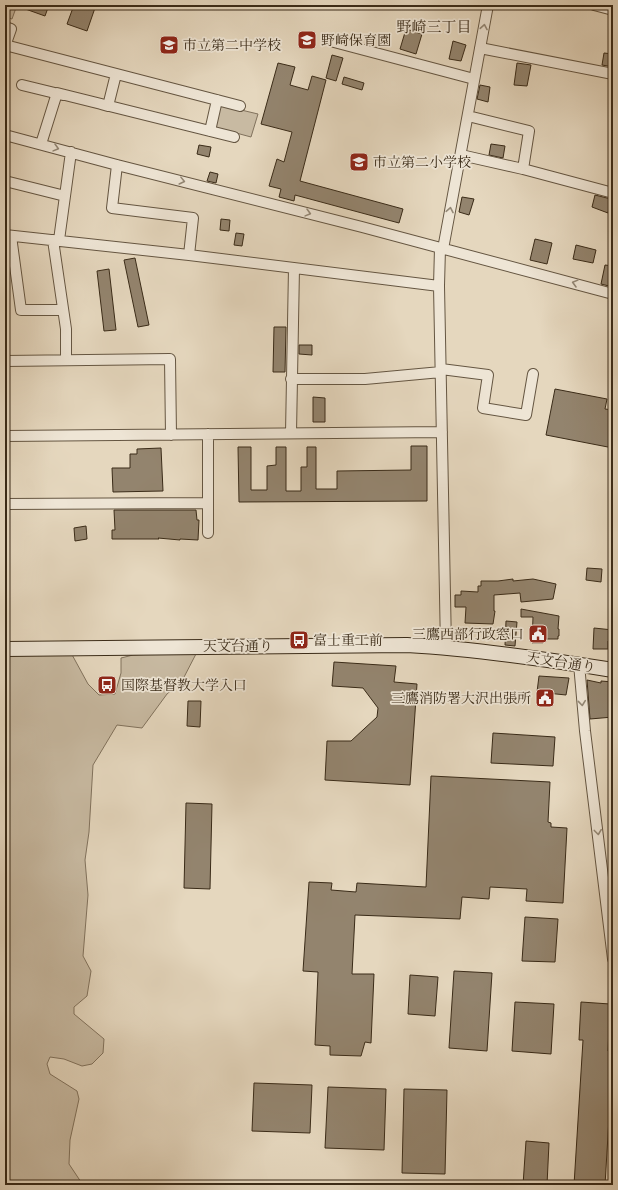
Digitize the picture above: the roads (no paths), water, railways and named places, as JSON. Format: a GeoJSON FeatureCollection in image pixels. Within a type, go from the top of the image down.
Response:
{"type":"FeatureCollection","features":[{"type":"Feature","properties":{"kind":"main road","name":"天文台通り"},"geometry":{"type":"LineString","coordinates":[[5,649],[377,645],[446,647],[579,664],[613,670]]}},
{"type":"Feature","properties":{"kind":"street"},"geometry":{"type":"LineString","coordinates":[[446,647],[439,286],[441,248],[461,155],[488,5]]}},
{"type":"Feature","properties":{"kind":"street"},"geometry":{"type":"LineString","coordinates":[[594,5],[613,10]]}},
{"type":"Feature","properties":{"kind":"street"},"geometry":{"type":"LineString","coordinates":[[5,27],[11,29],[5,46],[240,106]]}},
{"type":"Feature","properties":{"kind":"street"},"geometry":{"type":"LineString","coordinates":[[334,42],[474,79]]}},
{"type":"Feature","properties":{"kind":"street"},"geometry":{"type":"LineString","coordinates":[[480,48],[613,74]]}},
{"type":"Feature","properties":{"kind":"street"},"geometry":{"type":"LineString","coordinates":[[108,106],[116,74]]}},
{"type":"Feature","properties":{"kind":"street"},"geometry":{"type":"LineString","coordinates":[[22,85],[234,137]]}},
{"type":"Feature","properties":{"kind":"street"},"geometry":{"type":"LineString","coordinates":[[41,144],[57,93],[108,106]]}},
{"type":"Feature","properties":{"kind":"street"},"geometry":{"type":"LineString","coordinates":[[210,131],[217,100]]}},
{"type":"Feature","properties":{"kind":"street"},"geometry":{"type":"LineString","coordinates":[[468,116],[529,132],[523,169]]}},
{"type":"Feature","properties":{"kind":"street"},"geometry":{"type":"LineString","coordinates":[[5,135],[117,165],[253,198],[613,294]]}},
{"type":"Feature","properties":{"kind":"street"},"geometry":{"type":"LineString","coordinates":[[66,360],[66,328],[56,240],[65,196],[71,152]]}},
{"type":"Feature","properties":{"kind":"street"},"geometry":{"type":"LineString","coordinates":[[461,155],[523,169],[613,193]]}},
{"type":"Feature","properties":{"kind":"street"},"geometry":{"type":"LineString","coordinates":[[117,165],[112,208],[193,218],[189,255]]}},
{"type":"Feature","properties":{"kind":"street"},"geometry":{"type":"LineString","coordinates":[[5,181],[65,196]]}},
{"type":"Feature","properties":{"kind":"street"},"geometry":{"type":"LineString","coordinates":[[63,310],[21,310],[8,235],[189,255],[439,286]]}},
{"type":"Feature","properties":{"kind":"street"},"geometry":{"type":"LineString","coordinates":[[291,434],[294,268]]}},
{"type":"Feature","properties":{"kind":"street"},"geometry":{"type":"LineString","coordinates":[[5,361],[170,359],[171,435]]}},
{"type":"Feature","properties":{"kind":"street"},"geometry":{"type":"LineString","coordinates":[[291,379],[365,379],[441,371],[488,375],[484,408],[526,414],[533,374]]}},
{"type":"Feature","properties":{"kind":"street"},"geometry":{"type":"LineString","coordinates":[[5,436],[442,432]]}},
{"type":"Feature","properties":{"kind":"street"},"geometry":{"type":"LineString","coordinates":[[208,434],[208,533]]}},
{"type":"Feature","properties":{"kind":"street"},"geometry":{"type":"LineString","coordinates":[[5,504],[208,503]]}},
{"type":"Feature","properties":{"kind":"street"},"geometry":{"type":"LineString","coordinates":[[579,664],[585,731],[611,917],[613,959]]}},
{"type":"Feature","properties":{"kind":"place","name":"野崎保育園"},"geometry":{"type":"Point","coordinates":[307,40]}},
{"type":"Feature","properties":{"kind":"place","name":"市立第二中学校"},"geometry":{"type":"Point","coordinates":[169,45]}},
{"type":"Feature","properties":{"kind":"place","name":"市立第二小学校"},"geometry":{"type":"Point","coordinates":[359,162]}},
{"type":"Feature","properties":{"kind":"place","name":"三鷹西部行政窓口"},"geometry":{"type":"Point","coordinates":[538,634]}},
{"type":"Feature","properties":{"kind":"place","name":"富士重工前"},"geometry":{"type":"Point","coordinates":[299,640]}},
{"type":"Feature","properties":{"kind":"place","name":"国際基督教大学入口"},"geometry":{"type":"Point","coordinates":[107,685]}},
{"type":"Feature","properties":{"kind":"place","name":"三鷹消防署大沢出張所"},"geometry":{"type":"Point","coordinates":[545,698]}},
{"type":"Feature","properties":{"kind":"district","name":"野崎三丁目"},"geometry":{"type":"Point","coordinates":[434,27]}}]}
